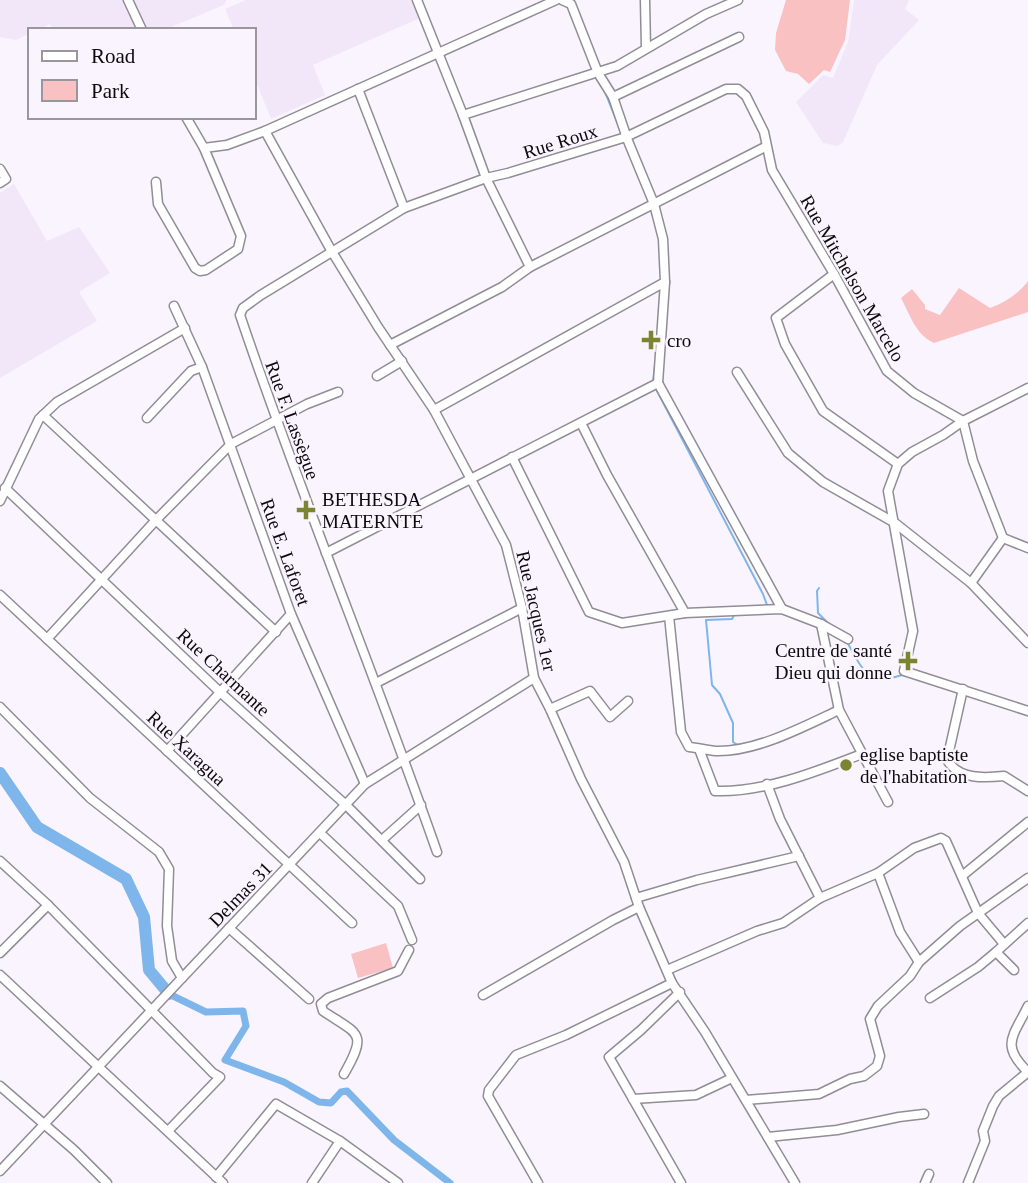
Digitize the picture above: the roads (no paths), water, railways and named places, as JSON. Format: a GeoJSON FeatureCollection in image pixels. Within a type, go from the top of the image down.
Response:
{"type":"FeatureCollection","features":[{"type":"Feature","properties":{"kind":"street"},"geometry":{"type":"LineString","coordinates":[[128,0],[141,28]]}},
{"type":"Feature","properties":{"kind":"street"},"geometry":{"type":"LineString","coordinates":[[417,0],[486,178],[530,267]]}},
{"type":"Feature","properties":{"kind":"street"},"geometry":{"type":"LineString","coordinates":[[204,148],[227,145],[265,131],[556,0]]}},
{"type":"Feature","properties":{"kind":"street"},"geometry":{"type":"LineString","coordinates":[[562,0],[571,4],[598,73],[613,97],[626,137],[654,204],[663,239],[665,282],[657,383],[782,609]]}},
{"type":"Feature","properties":{"kind":"street"},"geometry":{"type":"LineString","coordinates":[[645,0],[646,48]]}},
{"type":"Feature","properties":{"kind":"street"},"geometry":{"type":"LineString","coordinates":[[463,115],[617,66],[706,14],[738,0]]}},
{"type":"Feature","properties":{"kind":"street"},"geometry":{"type":"LineString","coordinates":[[613,97],[739,37]]}},
{"type":"Feature","properties":{"kind":"street"},"geometry":{"type":"LineString","coordinates":[[358,89],[404,208]]}},
{"type":"Feature","properties":{"kind":"street","name":"Rue Roux"},"geometry":{"type":"LineString","coordinates":[[331,250],[404,208],[486,178],[626,137],[726,89],[737,89],[746,96],[764,132],[765,148]]}},
{"type":"Feature","properties":{"kind":"street"},"geometry":{"type":"LineString","coordinates":[[156,182],[158,204],[195,268],[206,270],[238,249],[241,236],[204,148],[187,119]]}},
{"type":"Feature","properties":{"kind":"street","name":"Rue Jacques 1er"},"geometry":{"type":"LineString","coordinates":[[265,131],[331,250],[434,410],[506,545],[522,608],[534,678],[551,709],[581,779],[624,862],[639,907],[672,983],[795,1183]]}},
{"type":"Feature","properties":{"kind":"street"},"geometry":{"type":"LineString","coordinates":[[390,345],[502,287],[530,267],[765,148]]}},
{"type":"Feature","properties":{"kind":"street","name":"Rue Mitchelson Marcelo"},"geometry":{"type":"LineString","coordinates":[[765,148],[772,170],[834,274],[887,371],[914,393],[962,421]]}},
{"type":"Feature","properties":{"kind":"street"},"geometry":{"type":"LineString","coordinates":[[0,169],[3,181]]}},
{"type":"Feature","properties":{"kind":"street","name":"Rue F. Lassègue"},"geometry":{"type":"LineString","coordinates":[[331,250],[261,295],[240,315],[276,421],[438,852]]}},
{"type":"Feature","properties":{"kind":"street"},"geometry":{"type":"LineString","coordinates":[[834,274],[776,318],[785,344],[823,411],[898,464]]}},
{"type":"Feature","properties":{"kind":"street"},"geometry":{"type":"LineString","coordinates":[[434,410],[665,282]]}},
{"type":"Feature","properties":{"kind":"street","name":"Rue E. Laforet"},"geometry":{"type":"LineString","coordinates":[[174,306],[202,367],[291,614],[365,784]]}},
{"type":"Feature","properties":{"kind":"street"},"geometry":{"type":"LineString","coordinates":[[0,501],[43,415],[57,402],[185,328]]}},
{"type":"Feature","properties":{"kind":"street"},"geometry":{"type":"LineString","coordinates":[[377,376],[402,361]]}},
{"type":"Feature","properties":{"kind":"street"},"geometry":{"type":"LineString","coordinates":[[147,418],[191,371],[202,367]]}},
{"type":"Feature","properties":{"kind":"street"},"geometry":{"type":"LineString","coordinates":[[737,372],[788,453],[823,482],[895,523],[971,583],[1028,643]]}},
{"type":"Feature","properties":{"kind":"street"},"geometry":{"type":"LineString","coordinates":[[326,553],[657,383]]}},
{"type":"Feature","properties":{"kind":"street"},"geometry":{"type":"LineString","coordinates":[[1028,388],[962,421],[912,452],[898,464],[888,491],[913,631],[904,671],[1028,711]]}},
{"type":"Feature","properties":{"kind":"street"},"geometry":{"type":"LineString","coordinates":[[47,639],[156,520],[231,444],[338,392]]}},
{"type":"Feature","properties":{"kind":"street"},"geometry":{"type":"LineString","coordinates":[[43,415],[276,632]]}},
{"type":"Feature","properties":{"kind":"street"},"geometry":{"type":"LineString","coordinates":[[962,421],[973,461],[1003,538],[1028,548]]}},
{"type":"Feature","properties":{"kind":"street"},"geometry":{"type":"LineString","coordinates":[[581,423],[607,475],[685,613]]}},
{"type":"Feature","properties":{"kind":"street"},"geometry":{"type":"LineString","coordinates":[[512,457],[589,612],[622,623],[685,613],[782,609],[821,624],[848,639]]}},
{"type":"Feature","properties":{"kind":"street","name":"Rue Charmante"},"geometry":{"type":"LineString","coordinates":[[5,488],[221,693],[346,804],[419,879]]}},
{"type":"Feature","properties":{"kind":"street"},"geometry":{"type":"LineString","coordinates":[[971,583],[1003,538]]}},
{"type":"Feature","properties":{"kind":"street","name":"Rue Xaragua"},"geometry":{"type":"LineString","coordinates":[[0,595],[352,923]]}},
{"type":"Feature","properties":{"kind":"street"},"geometry":{"type":"LineString","coordinates":[[376,683],[522,608]]}},
{"type":"Feature","properties":{"kind":"street"},"geometry":{"type":"LineString","coordinates":[[167,751],[291,614]]}},
{"type":"Feature","properties":{"kind":"street"},"geometry":{"type":"LineString","coordinates":[[668,616],[681,732],[689,747],[718,751],[747,747],[792,733],[839,710]]}},
{"type":"Feature","properties":{"kind":"street"},"geometry":{"type":"LineString","coordinates":[[821,624],[839,710],[888,802]]}},
{"type":"Feature","properties":{"kind":"street","name":"Delmas 31"},"geometry":{"type":"LineString","coordinates":[[0,1171],[365,784],[534,678]]}},
{"type":"Feature","properties":{"kind":"street"},"geometry":{"type":"LineString","coordinates":[[963,689],[947,760],[951,766],[967,775],[985,778],[1004,776],[1028,791]]}},
{"type":"Feature","properties":{"kind":"street"},"geometry":{"type":"LineString","coordinates":[[551,709],[590,691],[610,717],[628,701]]}},
{"type":"Feature","properties":{"kind":"street"},"geometry":{"type":"LineString","coordinates":[[0,707],[90,798],[159,852],[169,869],[167,926],[172,961],[182,978]]}},
{"type":"Feature","properties":{"kind":"street"},"geometry":{"type":"LineString","coordinates":[[699,749],[715,791],[767,784],[814,773],[862,754]]}},
{"type":"Feature","properties":{"kind":"street"},"geometry":{"type":"LineString","coordinates":[[767,784],[780,819],[820,898]]}},
{"type":"Feature","properties":{"kind":"street"},"geometry":{"type":"LineString","coordinates":[[382,840],[421,805]]}},
{"type":"Feature","properties":{"kind":"street"},"geometry":{"type":"LineString","coordinates":[[962,876],[1028,822]]}},
{"type":"Feature","properties":{"kind":"street"},"geometry":{"type":"LineString","coordinates":[[320,833],[398,906],[412,940]]}},
{"type":"Feature","properties":{"kind":"street"},"geometry":{"type":"LineString","coordinates":[[667,970],[757,931],[783,923],[820,898],[877,873],[914,848],[942,838],[946,841],[978,913],[1004,944]]}},
{"type":"Feature","properties":{"kind":"street"},"geometry":{"type":"LineString","coordinates":[[636,898],[697,880],[799,856]]}},
{"type":"Feature","properties":{"kind":"street"},"geometry":{"type":"LineString","coordinates":[[0,861],[48,905],[213,1073],[220,1077],[169,1130]]}},
{"type":"Feature","properties":{"kind":"street"},"geometry":{"type":"LineString","coordinates":[[877,873],[900,932],[919,962]]}},
{"type":"Feature","properties":{"kind":"street"},"geometry":{"type":"LineString","coordinates":[[746,1100],[819,1094],[850,1079],[864,1076],[877,1066],[880,1056],[870,1019],[878,1006],[910,976],[919,962],[978,913],[1028,878]]}},
{"type":"Feature","properties":{"kind":"street"},"geometry":{"type":"LineString","coordinates":[[0,953],[48,905]]}},
{"type":"Feature","properties":{"kind":"street"},"geometry":{"type":"LineString","coordinates":[[483,995],[639,907]]}},
{"type":"Feature","properties":{"kind":"street"},"geometry":{"type":"LineString","coordinates":[[930,998],[978,967],[1028,923]]}},
{"type":"Feature","properties":{"kind":"street"},"geometry":{"type":"LineString","coordinates":[[229,928],[309,999]]}},
{"type":"Feature","properties":{"kind":"street"},"geometry":{"type":"LineString","coordinates":[[344,1074],[359,1045],[358,1038],[354,1031],[323,1011],[321,1004],[328,998],[398,971],[409,950]]}},
{"type":"Feature","properties":{"kind":"street"},"geometry":{"type":"LineString","coordinates":[[996,952],[1014,970]]}},
{"type":"Feature","properties":{"kind":"street"},"geometry":{"type":"LineString","coordinates":[[0,975],[220,1180],[276,1104],[340,1141],[398,1183]]}},
{"type":"Feature","properties":{"kind":"street"},"geometry":{"type":"LineString","coordinates":[[538,1183],[488,1096],[489,1090],[516,1055],[566,1035],[672,983]]}},
{"type":"Feature","properties":{"kind":"street"},"geometry":{"type":"LineString","coordinates":[[680,992],[642,1030],[609,1057],[681,1183]]}},
{"type":"Feature","properties":{"kind":"street"},"geometry":{"type":"LineString","coordinates":[[968,1183],[985,1141],[983,1131],[993,1106],[999,1096],[1028,1072],[1013,1057],[1010,1046],[1028,1006]]}},
{"type":"Feature","properties":{"kind":"street"},"geometry":{"type":"LineString","coordinates":[[633,1099],[696,1095],[732,1078]]}},
{"type":"Feature","properties":{"kind":"street"},"geometry":{"type":"LineString","coordinates":[[0,1086],[74,1150],[107,1183]]}},
{"type":"Feature","properties":{"kind":"street"},"geometry":{"type":"LineString","coordinates":[[768,1137],[837,1130],[924,1114]]}},
{"type":"Feature","properties":{"kind":"street"},"geometry":{"type":"LineString","coordinates":[[312,1183],[340,1141]]}},
{"type":"Feature","properties":{"kind":"street"},"geometry":{"type":"LineString","coordinates":[[925,1183],[929,1174]]}},
{"type":"Feature","properties":{"kind":"waterway"},"geometry":{"type":"LineString","coordinates":[[605,92],[621,132]]}},
{"type":"Feature","properties":{"kind":"waterway"},"geometry":{"type":"LineString","coordinates":[[653,381],[655,365]]}},
{"type":"Feature","properties":{"kind":"waterway"},"geometry":{"type":"LineString","coordinates":[[656,389],[767,605]]}},
{"type":"Feature","properties":{"kind":"waterway"},"geometry":{"type":"LineString","coordinates":[[819,588],[818,613],[831,626]]}},
{"type":"Feature","properties":{"kind":"waterway"},"geometry":{"type":"LineString","coordinates":[[734,615],[732,619],[706,620],[712,685],[720,694],[733,723],[733,742],[739,746]]}},
{"type":"Feature","properties":{"kind":"waterway"},"geometry":{"type":"LineString","coordinates":[[847,642],[869,675],[883,679],[903,675]]}},
{"type":"Feature","properties":{"kind":"waterway"},"geometry":{"type":"LineString","coordinates":[[1003,699],[1024,706]]}},
{"type":"Feature","properties":{"kind":"waterway"},"geometry":{"type":"LineString","coordinates":[[0,773],[37,827],[126,879],[144,917],[149,970],[169,994]]}},
{"type":"Feature","properties":{"kind":"waterway"},"geometry":{"type":"LineString","coordinates":[[169,994],[206,1012],[243,1011],[246,1026],[225,1060],[284,1082],[319,1102],[331,1103],[341,1092],[347,1091],[394,1140],[450,1183]]}},
{"type":"Feature","properties":{"kind":"place","name":"cro"},"geometry":{"type":"Point","coordinates":[651,340]}},
{"type":"Feature","properties":{"kind":"place","name":"BETHESDA MATERNTE"},"geometry":{"type":"Point","coordinates":[306,510]}},
{"type":"Feature","properties":{"kind":"place","name":"Centre de santé Dieu qui donne"},"geometry":{"type":"Point","coordinates":[908,661]}},
{"type":"Feature","properties":{"kind":"place","name":"eglise baptiste de l'habitation"},"geometry":{"type":"Point","coordinates":[846,765]}}]}
